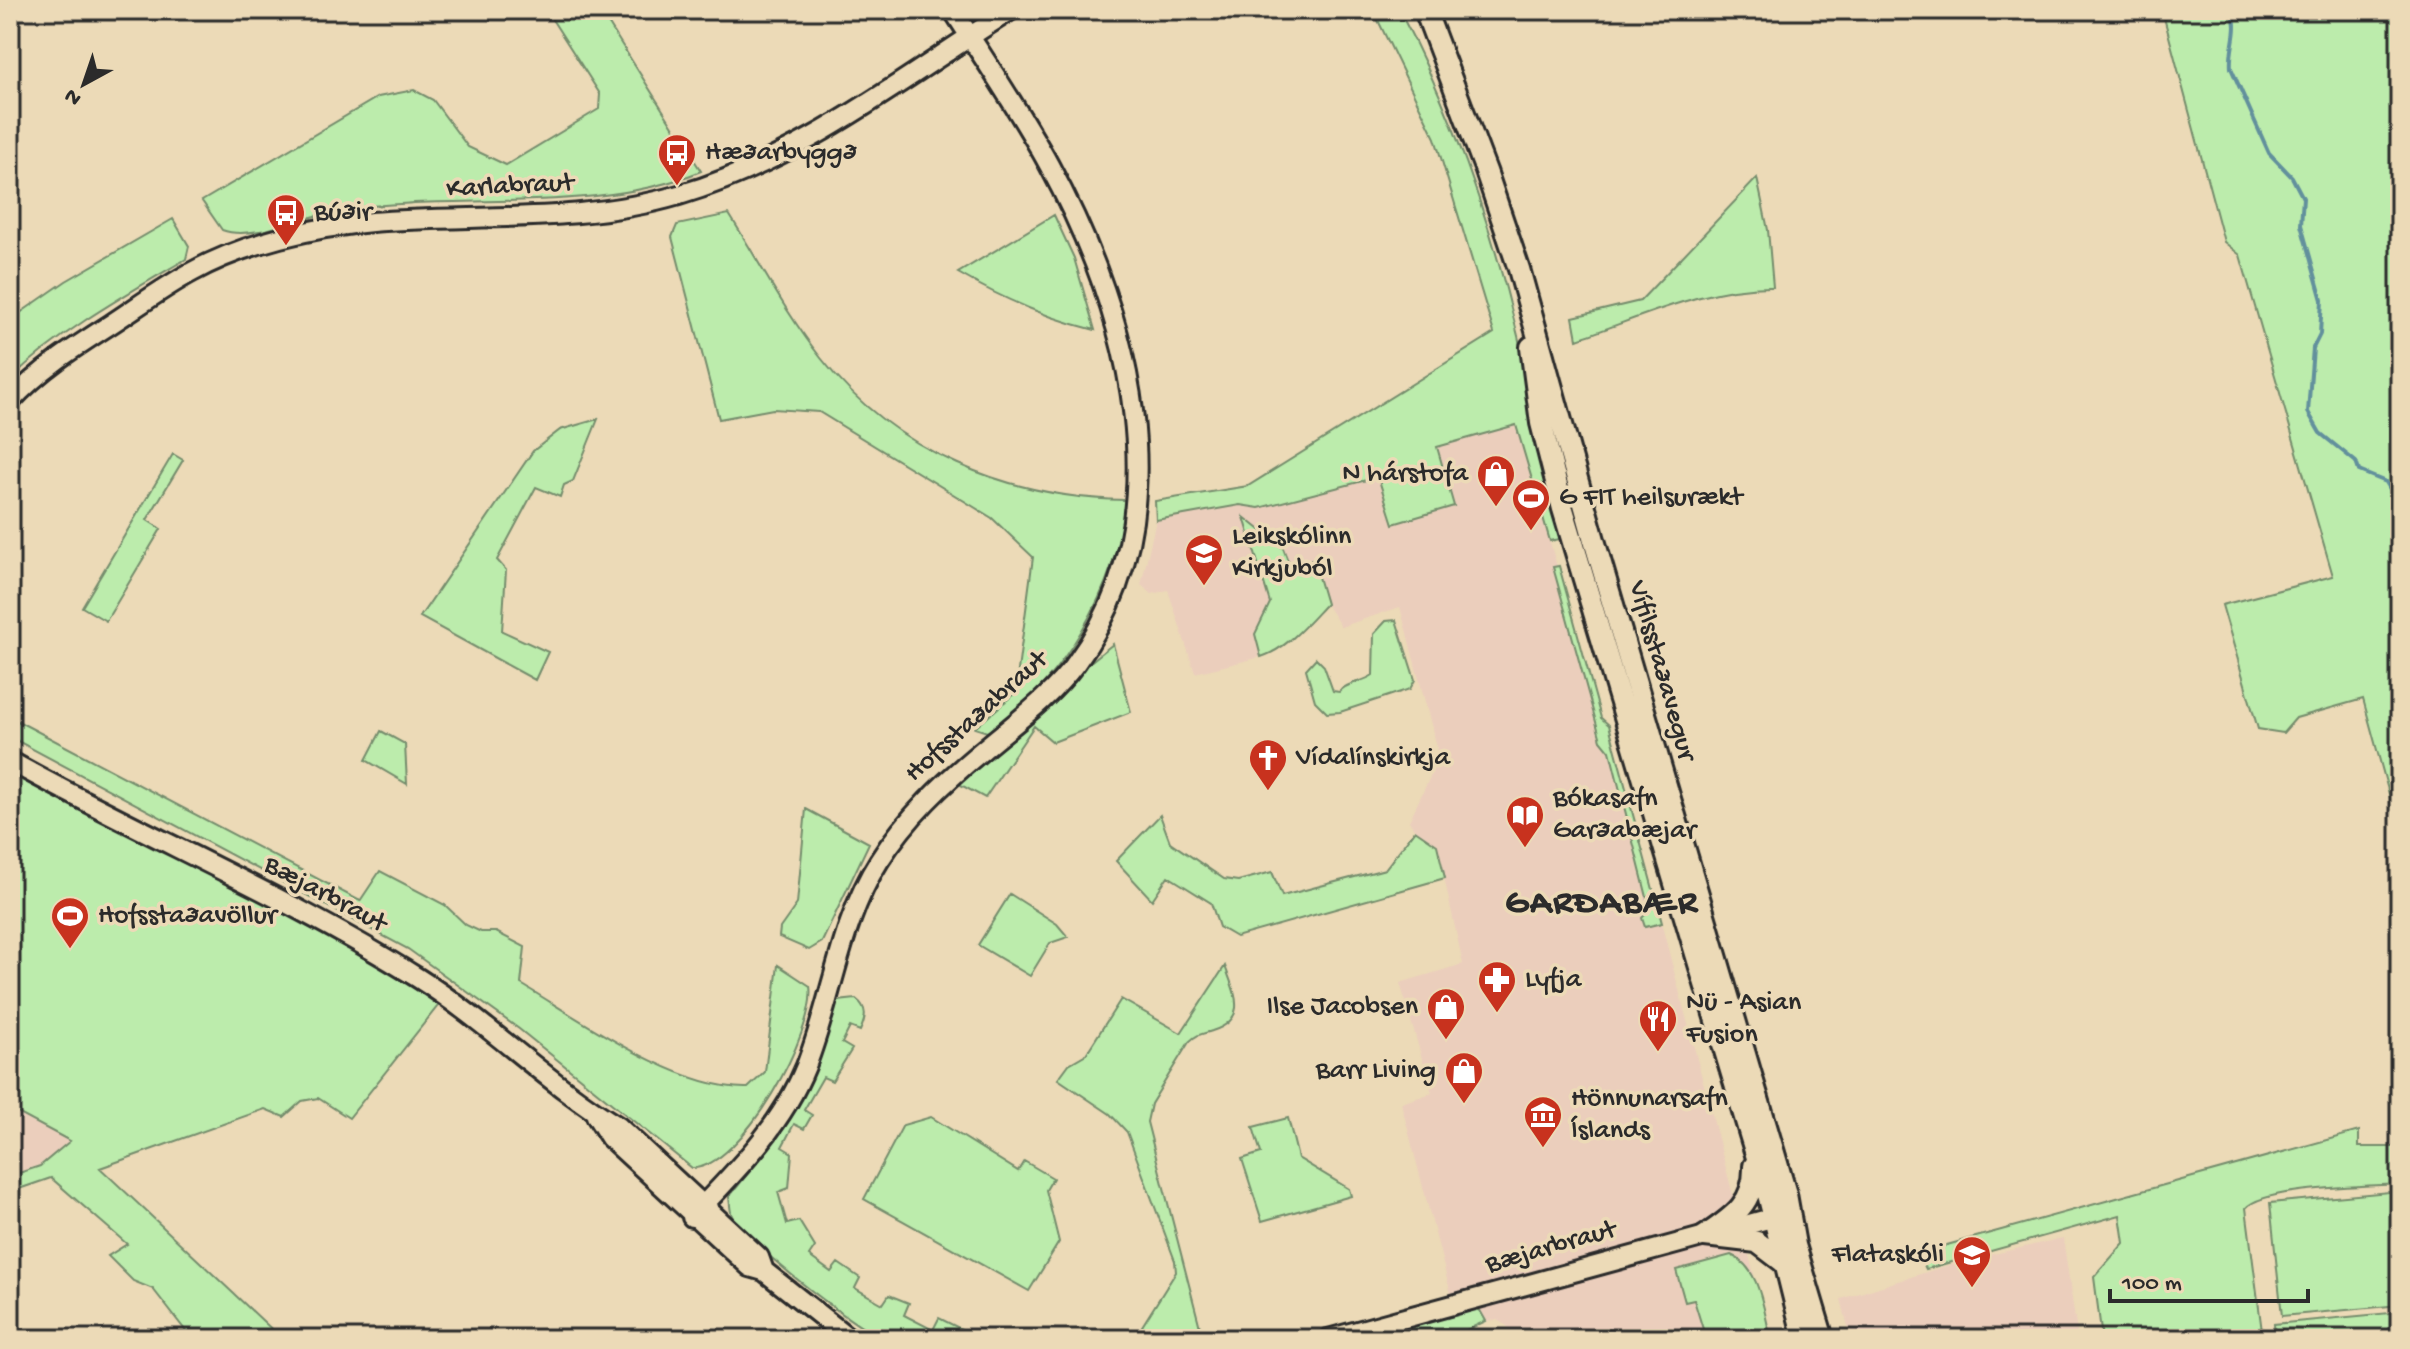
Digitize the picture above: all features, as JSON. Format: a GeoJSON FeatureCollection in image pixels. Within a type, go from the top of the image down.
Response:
{"type":"FeatureCollection","features":[{"type":"Feature","properties":{"kind":"main road","name":"Vífilsstaðavegur"},"geometry":{"type":"LineString","coordinates":[[1418,10],[1435,36]]}},
{"type":"Feature","properties":{"kind":"main road","name":"Vífilsstaðavegur"},"geometry":{"type":"LineString","coordinates":[[1425,10],[1486,171],[1526,295],[1781,1215],[1823,1339]]}},
{"type":"Feature","properties":{"kind":"main road","name":"Vífilsstaðavegur"},"geometry":{"type":"LineString","coordinates":[[1526,295],[1541,423],[1563,509],[1754,1151],[1781,1215],[1782,1261],[1804,1339]]}},
{"type":"Feature","properties":{"kind":"main road"},"geometry":{"type":"LineString","coordinates":[[1705,1236],[1747,1203],[1753,1185],[1754,1151]]}},
{"type":"Feature","properties":{"kind":"main road"},"geometry":{"type":"LineString","coordinates":[[1705,1236],[1757,1242],[1782,1261]]}},
{"type":"Feature","properties":{"kind":"street","name":"Hofsstaðabraut"},"geometry":{"type":"LineString","coordinates":[[698,1211],[766,1136],[794,1092],[866,885],[894,837],[928,799],[1064,678],[1093,637],[1129,548],[1137,490],[1134,411],[1099,270],[1050,166],[953,10]]}},
{"type":"Feature","properties":{"kind":"street","name":"Karlabraut"},"geometry":{"type":"LineString","coordinates":[[10,402],[37,375],[98,333],[192,272],[218,260],[289,237],[370,222],[600,211],[678,196],[749,171],[795,148],[1011,10]]}},
{"type":"Feature","properties":{"kind":"street","name":"Bæjarbraut"},"geometry":{"type":"LineString","coordinates":[[10,761],[401,968],[501,1036],[592,1111],[619,1127],[698,1211],[759,1257],[764,1271],[850,1339]]}},
{"type":"Feature","properties":{"kind":"street","name":"Bæjarbraut"},"geometry":{"type":"LineString","coordinates":[[1328,1339],[1781,1215]]}},
{"type":"Feature","properties":{"kind":"shaded area"},"geometry":{"type":"Polygon","coordinates":[[[1516,425],[1601,718],[1609,725],[1771,1339],[1513,1339],[1507,1326],[1497,1320],[1486,1321],[1478,1307],[1452,1298],[1401,1103],[1432,1093],[1400,983],[1463,964],[1437,845],[1415,830],[1409,821],[1432,773],[1437,747],[1400,607],[1341,627],[1326,604],[1313,560],[1290,566],[1245,519],[1270,603],[1255,634],[1261,657],[1195,673],[1168,590],[1152,594],[1141,585],[1156,520],[1240,505],[1259,508],[1379,477],[1393,524],[1454,506],[1437,447],[1516,425]]]}},
{"type":"Feature","properties":{"kind":"shaded area"},"geometry":{"type":"Polygon","coordinates":[[[10,1109],[70,1141],[40,1166],[10,1176],[10,1109]]]}},
{"type":"Feature","properties":{"kind":"shaded area","name":"Flataskóli"},"geometry":{"type":"Polygon","coordinates":[[[2063,1238],[2078,1339],[1851,1339],[1841,1299],[1955,1263],[2063,1238]]]}},
{"type":"Feature","properties":{"kind":"green space"},"geometry":{"type":"Polygon","coordinates":[[[546,10],[600,10],[701,171],[661,185],[618,193],[345,209],[265,230],[235,233],[222,230],[202,201],[378,97],[414,90],[433,100],[468,147],[506,165],[599,109],[600,94],[546,10]]]}},
{"type":"Feature","properties":{"kind":"green space"},"geometry":{"type":"Polygon","coordinates":[[[1373,10],[1399,10],[1437,88],[1469,169],[1496,252],[1518,336],[1560,539],[1550,541],[1516,425],[1437,447],[1454,506],[1393,524],[1378,477],[1259,508],[1240,505],[1156,520],[1155,501],[1248,486],[1494,333],[1435,138],[1373,10]]]}},
{"type":"Feature","properties":{"kind":"green space"},"geometry":{"type":"Polygon","coordinates":[[[2162,10],[2400,10],[2400,834],[2363,699],[2296,718],[2283,733],[2258,729],[2222,605],[2333,576],[2240,255],[2224,242],[2162,10]]]}},
{"type":"Feature","properties":{"kind":"green space"},"geometry":{"type":"Polygon","coordinates":[[[1757,178],[1768,230],[1773,287],[1698,297],[1577,339],[1573,317],[1640,301],[1757,178]]]}},
{"type":"Feature","properties":{"kind":"green space"},"geometry":{"type":"Polygon","coordinates":[[[729,214],[808,341],[850,391],[883,420],[957,464],[997,479],[1039,490],[1125,500],[1111,567],[1082,631],[1039,688],[987,732],[975,728],[1015,693],[1033,557],[992,518],[819,412],[773,409],[719,419],[672,237],[677,225],[729,214]]]}},
{"type":"Feature","properties":{"kind":"green space"},"geometry":{"type":"Polygon","coordinates":[[[1054,215],[1074,258],[1095,330],[1024,306],[958,273],[1054,215]]]}},
{"type":"Feature","properties":{"kind":"green space"},"geometry":{"type":"Polygon","coordinates":[[[173,219],[189,246],[186,259],[72,329],[10,379],[10,320],[66,281],[173,219]]]}},
{"type":"Feature","properties":{"kind":"green space"},"geometry":{"type":"Polygon","coordinates":[[[598,419],[573,481],[564,485],[560,497],[536,487],[497,560],[506,570],[502,631],[548,652],[535,680],[420,617],[533,451],[560,430],[598,419]]]}},
{"type":"Feature","properties":{"kind":"green space"},"geometry":{"type":"Polygon","coordinates":[[[173,454],[183,460],[147,520],[161,529],[106,621],[82,607],[173,454]]]}},
{"type":"Feature","properties":{"kind":"green space"},"geometry":{"type":"Polygon","coordinates":[[[1244,517],[1283,548],[1290,566],[1313,560],[1326,604],[1288,642],[1261,657],[1255,634],[1270,603],[1244,517]]]}},
{"type":"Feature","properties":{"kind":"green space"},"geometry":{"type":"Polygon","coordinates":[[[1559,566],[1601,718],[1609,725],[1662,923],[1645,927],[1642,918],[1650,909],[1610,751],[1601,740],[1553,567],[1559,566]]]}},
{"type":"Feature","properties":{"kind":"green space"},"geometry":{"type":"Polygon","coordinates":[[[1396,620],[1415,680],[1410,689],[1340,712],[1327,713],[1315,701],[1306,669],[1316,658],[1324,666],[1333,691],[1339,692],[1346,686],[1369,678],[1373,675],[1374,634],[1386,621],[1396,620]]]}},
{"type":"Feature","properties":{"kind":"green space"},"geometry":{"type":"Polygon","coordinates":[[[1113,644],[1131,712],[1053,742],[1034,726],[985,798],[959,784],[1051,704],[1079,671],[1113,644]]]}},
{"type":"Feature","properties":{"kind":"green space"},"geometry":{"type":"Polygon","coordinates":[[[10,717],[360,901],[380,871],[445,905],[466,925],[481,932],[496,932],[525,947],[521,984],[631,1050],[692,1078],[721,1086],[748,1088],[765,1072],[778,965],[810,986],[809,1006],[789,1063],[753,1122],[732,1146],[711,1162],[692,1168],[519,1029],[408,949],[10,737],[10,717]]]}},
{"type":"Feature","properties":{"kind":"green space"},"geometry":{"type":"Polygon","coordinates":[[[381,731],[405,744],[407,784],[366,760],[381,731]]]}},
{"type":"Feature","properties":{"kind":"green space"},"geometry":{"type":"Polygon","coordinates":[[[10,767],[309,923],[441,1002],[349,1118],[318,1098],[302,1101],[284,1117],[265,1109],[100,1168],[282,1339],[192,1339],[153,1289],[133,1281],[108,1256],[127,1244],[51,1178],[10,1192],[10,1176],[40,1166],[70,1141],[10,1109],[10,767]]]}},
{"type":"Feature","properties":{"kind":"green space"},"geometry":{"type":"Polygon","coordinates":[[[806,809],[869,843],[822,942],[809,950],[779,937],[780,928],[797,904],[806,809]]]}},
{"type":"Feature","properties":{"kind":"green space"},"geometry":{"type":"Polygon","coordinates":[[[1160,815],[1170,842],[1224,879],[1238,881],[1272,872],[1282,896],[1385,869],[1415,830],[1437,845],[1445,878],[1236,937],[1219,927],[1211,903],[1168,876],[1152,900],[1116,861],[1160,815]]]}},
{"type":"Feature","properties":{"kind":"green space"},"geometry":{"type":"Polygon","coordinates":[[[1010,894],[1057,924],[1068,937],[1050,943],[1030,976],[978,945],[1010,894]]]}},
{"type":"Feature","properties":{"kind":"green space"},"geometry":{"type":"Polygon","coordinates":[[[1225,966],[1235,996],[1235,1013],[1224,1026],[1189,1042],[1151,1104],[1147,1122],[1203,1339],[1134,1339],[1176,1272],[1175,1261],[1127,1132],[1110,1114],[1058,1079],[1069,1064],[1086,1054],[1121,999],[1181,1033],[1225,966]]]}},
{"type":"Feature","properties":{"kind":"green space"},"geometry":{"type":"Polygon","coordinates":[[[856,999],[864,1010],[864,1022],[860,1031],[850,1027],[842,1043],[852,1049],[832,1081],[823,1077],[804,1110],[812,1115],[804,1129],[794,1124],[782,1147],[792,1153],[789,1188],[778,1192],[787,1224],[799,1221],[815,1247],[809,1256],[831,1272],[838,1263],[860,1278],[855,1288],[883,1304],[889,1295],[909,1303],[904,1315],[933,1330],[939,1318],[961,1329],[956,1339],[897,1341],[867,1331],[777,1263],[731,1214],[729,1197],[774,1141],[796,1105],[833,1006],[838,1001],[856,999]]]}},
{"type":"Feature","properties":{"kind":"green space"},"geometry":{"type":"Polygon","coordinates":[[[931,1117],[1018,1171],[1024,1161],[1053,1178],[1046,1190],[1059,1242],[1029,1291],[864,1199],[903,1125],[931,1117]]]}},
{"type":"Feature","properties":{"kind":"green space"},"geometry":{"type":"Polygon","coordinates":[[[1288,1118],[1298,1158],[1349,1189],[1351,1196],[1262,1221],[1242,1159],[1261,1153],[1253,1127],[1288,1118]]]}},
{"type":"Feature","properties":{"kind":"green space"},"geometry":{"type":"Polygon","coordinates":[[[2359,1131],[2359,1147],[2400,1147],[2400,1184],[2294,1192],[2257,1201],[2246,1208],[2263,1339],[2102,1339],[2094,1277],[2124,1243],[2120,1215],[1926,1269],[1918,1253],[2359,1131]]]}},
{"type":"Feature","properties":{"kind":"green space"},"geometry":{"type":"Polygon","coordinates":[[[2400,1191],[2400,1305],[2282,1316],[2270,1203],[2400,1191]]]}},
{"type":"Feature","properties":{"kind":"green space"},"geometry":{"type":"Polygon","coordinates":[[[1731,1255],[1741,1261],[1755,1280],[1771,1339],[1706,1339],[1694,1300],[1685,1302],[1676,1270],[1731,1255]]]}},
{"type":"Feature","properties":{"kind":"green space"},"geometry":{"type":"Polygon","coordinates":[[[1478,1307],[1486,1321],[1447,1339],[1349,1339],[1478,1307]]]}},
{"type":"Feature","properties":{"kind":"green space"},"geometry":{"type":"Polygon","coordinates":[[[2400,1312],[2400,1339],[2275,1339],[2274,1324],[2400,1312]]]}},
{"type":"Feature","properties":{"kind":"waterway"},"geometry":{"type":"LineString","coordinates":[[2232,10],[2235,32],[2231,68],[2269,153],[2292,177],[2303,198],[2301,225],[2322,300],[2320,334],[2313,348],[2308,412],[2320,433],[2356,462],[2359,471],[2386,482],[2400,506]]}},
{"type":"Feature","properties":{"kind":"place","name":"Hæðarbyggð"},"geometry":{"type":"Point","coordinates":[677,187]}},
{"type":"Feature","properties":{"kind":"place","name":"Búðir"},"geometry":{"type":"Point","coordinates":[286,247]}},
{"type":"Feature","properties":{"kind":"place","name":"N hárstofa"},"geometry":{"type":"Point","coordinates":[1496,508]}},
{"type":"Feature","properties":{"kind":"place","name":"G FIT heilsurækt"},"geometry":{"type":"Point","coordinates":[1531,532]}},
{"type":"Feature","properties":{"kind":"place","name":"Leikskólinn Kirkjuból"},"geometry":{"type":"Point","coordinates":[1204,587]}},
{"type":"Feature","properties":{"kind":"place","name":"Vídalínskirkja"},"geometry":{"type":"Point","coordinates":[1268,792]}},
{"type":"Feature","properties":{"kind":"place","name":"Bókasafn Garðabæjar"},"geometry":{"type":"Point","coordinates":[1525,849]}},
{"type":"Feature","properties":{"kind":"place","name":"Hofsstaðavöllur"},"geometry":{"type":"Point","coordinates":[70,950]}},
{"type":"Feature","properties":{"kind":"place","name":"Lyfja"},"geometry":{"type":"Point","coordinates":[1497,1014]}},
{"type":"Feature","properties":{"kind":"place","name":"Ilse Jacobsen"},"geometry":{"type":"Point","coordinates":[1446,1041]}},
{"type":"Feature","properties":{"kind":"place","name":"Nü - Asian Fusion"},"geometry":{"type":"Point","coordinates":[1658,1053]}},
{"type":"Feature","properties":{"kind":"place","name":"Barr Living"},"geometry":{"type":"Point","coordinates":[1464,1105]}},
{"type":"Feature","properties":{"kind":"place","name":"Hönnunarsafn Íslands"},"geometry":{"type":"Point","coordinates":[1543,1149]}},
{"type":"Feature","properties":{"kind":"place","name":"Flataskóli"},"geometry":{"type":"Point","coordinates":[1972,1289]}},
{"type":"Feature","properties":{"kind":"district","name":"GARÐABÆR"},"geometry":{"type":"Point","coordinates":[1602,904]}}]}
